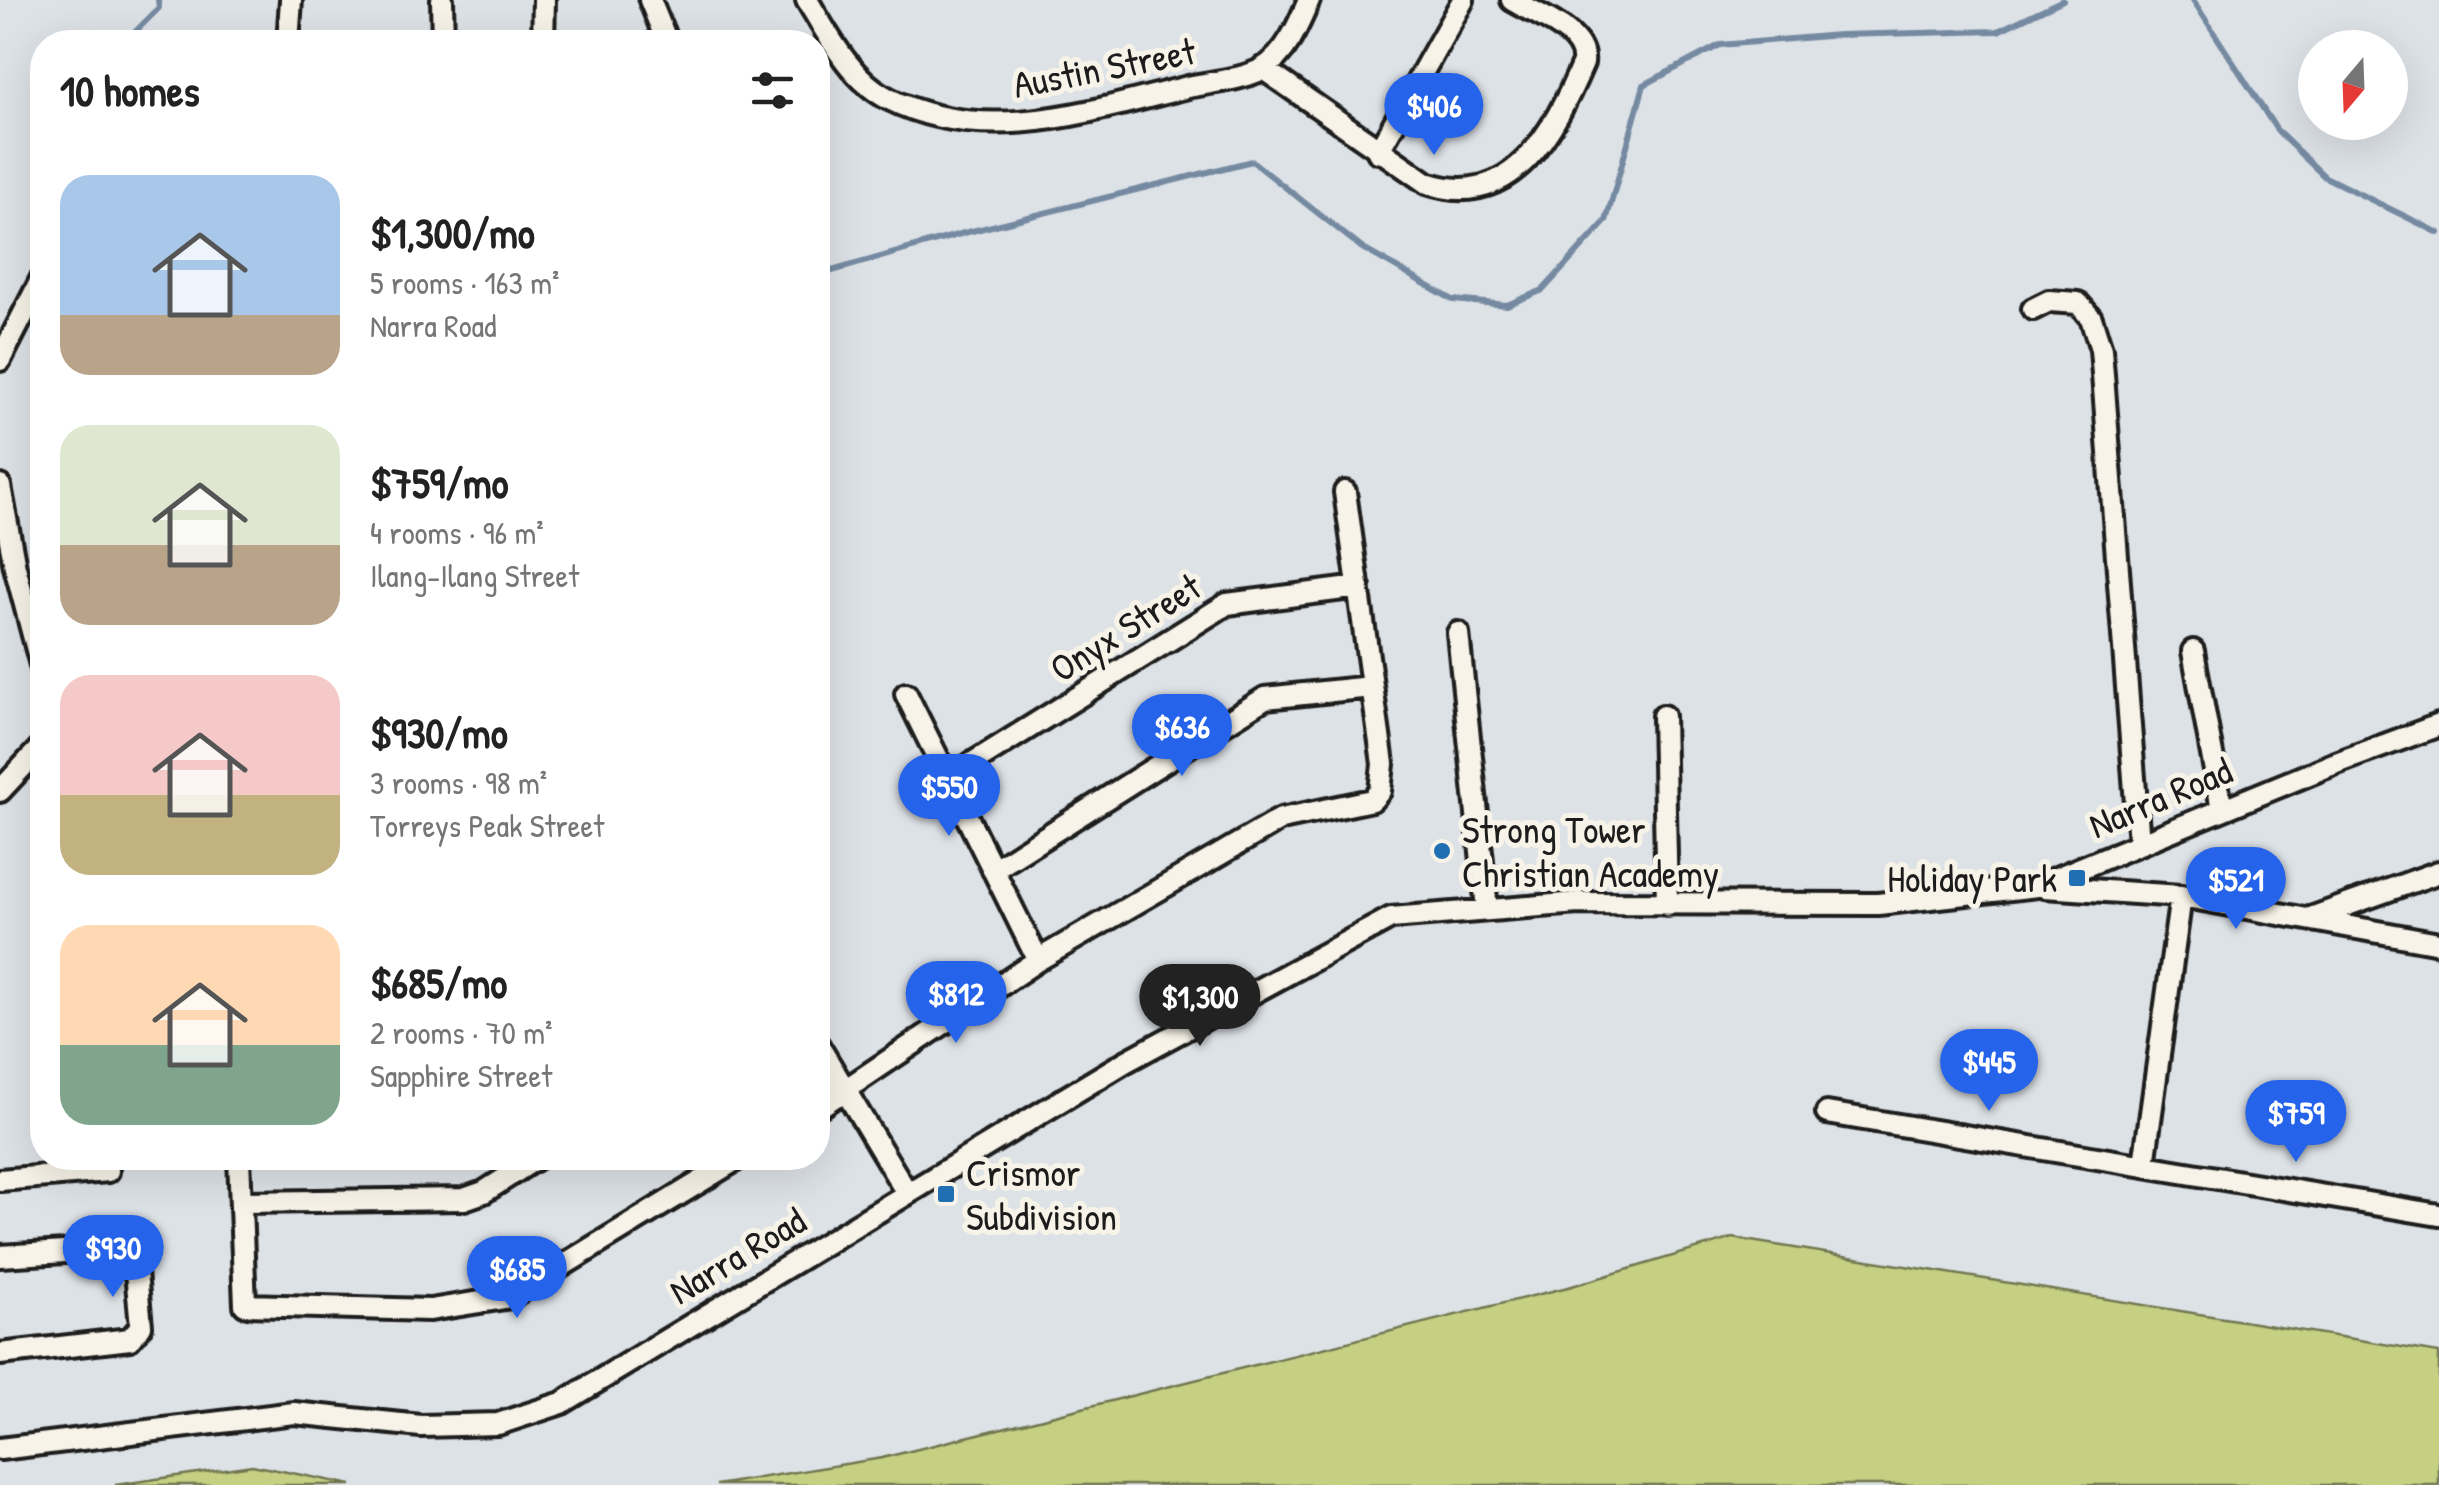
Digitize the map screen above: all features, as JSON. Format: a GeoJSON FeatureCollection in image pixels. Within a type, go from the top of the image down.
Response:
{"type":"FeatureCollection","features":[{"type":"Feature","properties":{"kind":"street"},"geometry":{"type":"LineString","coordinates":[[289,30],[291,0]]}},
{"type":"Feature","properties":{"kind":"street"},"geometry":{"type":"LineString","coordinates":[[442,0],[443,30]]}},
{"type":"Feature","properties":{"kind":"street"},"geometry":{"type":"LineString","coordinates":[[543,30],[544,0]]}},
{"type":"Feature","properties":{"kind":"street"},"geometry":{"type":"LineString","coordinates":[[650,0],[663,30]]}},
{"type":"Feature","properties":{"kind":"street","name":"Austin Street"},"geometry":{"type":"LineString","coordinates":[[807,0],[826,30]]}},
{"type":"Feature","properties":{"kind":"street"},"geometry":{"type":"LineString","coordinates":[[1309,0],[1290,40],[1262,68],[1378,152],[1427,183],[1452,192],[1475,191],[1497,182],[1530,156],[1577,76],[1584,52],[1577,39],[1512,0]]}},
{"type":"Feature","properties":{"kind":"street"},"geometry":{"type":"LineString","coordinates":[[1378,152],[1463,0]]}},
{"type":"Feature","properties":{"kind":"street","name":"Austin Street"},"geometry":{"type":"LineString","coordinates":[[830,36],[849,66],[886,98],[932,116],[989,124],[1054,121],[1262,68]]}},
{"type":"Feature","properties":{"kind":"street"},"geometry":{"type":"LineString","coordinates":[[0,360],[30,301]]}},
{"type":"Feature","properties":{"kind":"street"},"geometry":{"type":"LineString","coordinates":[[2033,309],[2049,301],[2078,303],[2091,318],[2101,349],[2139,844]]}},
{"type":"Feature","properties":{"kind":"street"},"geometry":{"type":"LineString","coordinates":[[0,486],[7,572],[30,636]]}},
{"type":"Feature","properties":{"kind":"street"},"geometry":{"type":"LineString","coordinates":[[830,1100],[1038,960],[1281,819],[1372,800],[1384,776],[1345,492]]}},
{"type":"Feature","properties":{"kind":"street","name":"Onyx Street"},"geometry":{"type":"LineString","coordinates":[[948,779],[1227,604],[1358,587]]}},
{"type":"Feature","properties":{"kind":"street"},"geometry":{"type":"LineString","coordinates":[[1458,633],[1487,910]]}},
{"type":"Feature","properties":{"kind":"street"},"geometry":{"type":"LineString","coordinates":[[2193,651],[2222,809]]}},
{"type":"Feature","properties":{"kind":"street"},"geometry":{"type":"LineString","coordinates":[[993,870],[1265,698],[1371,687]]}},
{"type":"Feature","properties":{"kind":"street"},"geometry":{"type":"LineString","coordinates":[[906,694],[1038,960]]}},
{"type":"Feature","properties":{"kind":"street"},"geometry":{"type":"LineString","coordinates":[[1663,716],[1667,905]]}},
{"type":"Feature","properties":{"kind":"street","name":"Narra Road"},"geometry":{"type":"LineString","coordinates":[[0,1449],[294,1414],[421,1426],[498,1424],[562,1403],[1125,1062],[1391,918],[1578,902],[1878,904],[2037,886],[2222,809],[2439,726]]}},
{"type":"Feature","properties":{"kind":"street"},"geometry":{"type":"LineString","coordinates":[[0,791],[30,759]]}},
{"type":"Feature","properties":{"kind":"street"},"geometry":{"type":"LineString","coordinates":[[2306,920],[2439,872]]}},
{"type":"Feature","properties":{"kind":"street"},"geometry":{"type":"LineString","coordinates":[[2037,886],[2181,896],[2439,944]]}},
{"type":"Feature","properties":{"kind":"street"},"geometry":{"type":"LineString","coordinates":[[2144,1164],[2181,896]]}},
{"type":"Feature","properties":{"kind":"street"},"geometry":{"type":"LineString","coordinates":[[830,1065],[907,1192]]}},
{"type":"Feature","properties":{"kind":"street"},"geometry":{"type":"LineString","coordinates":[[1827,1113],[2439,1215]]}},
{"type":"Feature","properties":{"kind":"street"},"geometry":{"type":"LineString","coordinates":[[0,1180],[67,1170]]}},
{"type":"Feature","properties":{"kind":"street"},"geometry":{"type":"LineString","coordinates":[[240,1170],[245,1305],[430,1310],[511,1297],[719,1170]]}},
{"type":"Feature","properties":{"kind":"street"},"geometry":{"type":"LineString","coordinates":[[241,1202],[464,1199],[484,1192],[518,1170]]}},
{"type":"Feature","properties":{"kind":"street"},"geometry":{"type":"LineString","coordinates":[[0,1256],[114,1249],[127,1252],[134,1262],[141,1326],[130,1339],[0,1354]]}},
{"type":"Feature","properties":{"kind":"green space"},"geometry":{"type":"Polygon","coordinates":[[[1733,1238],[2439,1353],[2439,1485],[716,1485],[882,1458],[1572,1286],[1733,1238]]]}},
{"type":"Feature","properties":{"kind":"green space"},"geometry":{"type":"Polygon","coordinates":[[[252,1465],[352,1485],[115,1485],[252,1465]]]}},
{"type":"Feature","properties":{"kind":"waterway"},"geometry":{"type":"LineString","coordinates":[[137,30],[159,8],[158,0]]}},
{"type":"Feature","properties":{"kind":"waterway"},"geometry":{"type":"LineString","coordinates":[[830,272],[964,233],[1252,161],[1362,248],[1453,300],[1507,305],[1543,290],[1606,221],[1644,85],[1720,45],[1839,35],[1998,31],[2063,0]]}},
{"type":"Feature","properties":{"kind":"waterway"},"geometry":{"type":"LineString","coordinates":[[2193,0],[2278,132],[2325,177],[2439,233]]}},
{"type":"Feature","properties":{"kind":"place","name":"Strong Tower Christian Academy"},"geometry":{"type":"Point","coordinates":[1442,851]}},
{"type":"Feature","properties":{"kind":"place","name":"Holiday Park"},"geometry":{"type":"Point","coordinates":[2077,878]}},
{"type":"Feature","properties":{"kind":"place","name":"Crismor Subdivision"},"geometry":{"type":"Point","coordinates":[946,1194]}}]}
